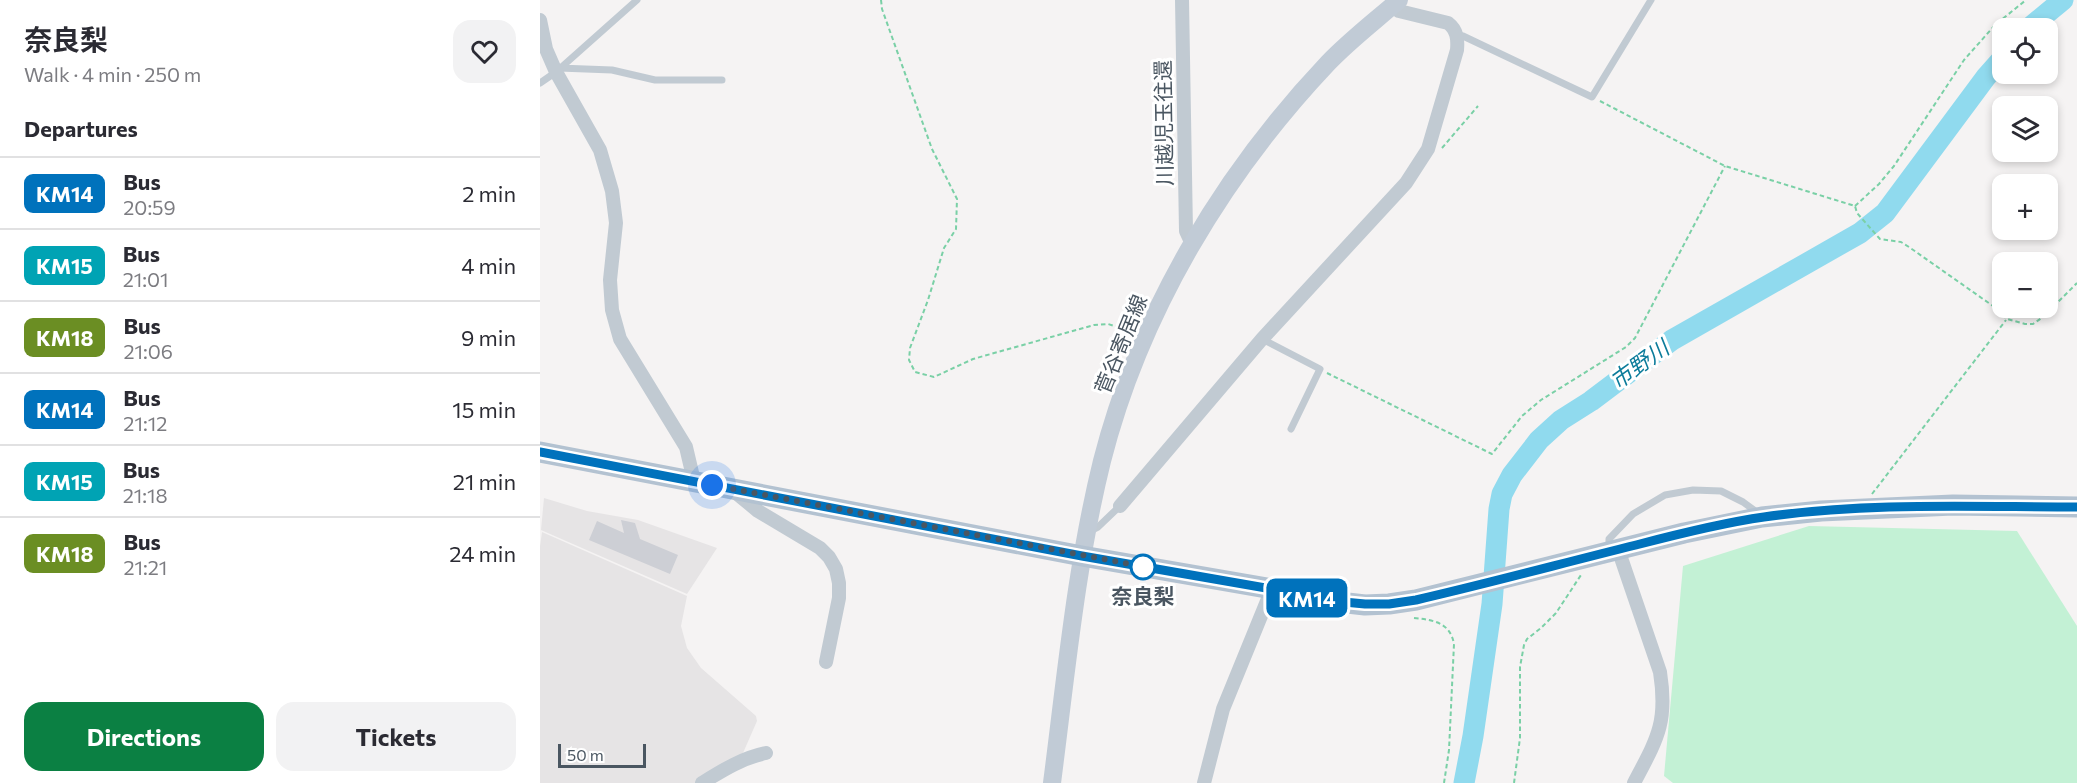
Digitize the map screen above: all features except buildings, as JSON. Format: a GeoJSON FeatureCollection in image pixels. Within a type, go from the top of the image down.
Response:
{"type":"FeatureCollection","features":[{"type":"Feature","properties":{"kind":"main road","name":"菅谷寄居線"},"geometry":{"type":"LineString","coordinates":[[1052,783],[1087,531],[1112,425],[1146,336],[1192,244],[1241,170],[1299,96],[1352,40],[1396,3]]}},
{"type":"Feature","properties":{"kind":"main road"},"geometry":{"type":"LineString","coordinates":[[540,452],[1082,556],[1272,589],[1312,599],[1365,604],[1389,604],[1471,587],[1607,551],[1762,517],[1868,508],[1953,505],[2077,507]]}},
{"type":"Feature","properties":{"kind":"street","name":"川越児玉往還"},"geometry":{"type":"LineString","coordinates":[[1181,2],[1186,231],[1192,244]]}},
{"type":"Feature","properties":{"kind":"street"},"geometry":{"type":"LineString","coordinates":[[1120,506],[1262,339],[1406,183],[1428,149],[1457,50],[1457,35],[1448,23],[1399,11],[1396,3]]}},
{"type":"Feature","properties":{"kind":"street"},"geometry":{"type":"LineString","coordinates":[[540,20],[546,49],[600,150],[612,191],[616,223],[610,280],[612,310],[620,339],[686,447],[694,481]]}},
{"type":"Feature","properties":{"kind":"street"},"geometry":{"type":"LineString","coordinates":[[731,488],[758,511],[820,548],[836,569],[839,598],[826,662]]}},
{"type":"Feature","properties":{"kind":"street"},"geometry":{"type":"LineString","coordinates":[[1607,551],[1660,672],[1663,690],[1663,718],[1656,740],[1634,783]]}},
{"type":"Feature","properties":{"kind":"street"},"geometry":{"type":"LineString","coordinates":[[1204,783],[1223,709],[1272,589]]}},
{"type":"Feature","properties":{"kind":"street"},"geometry":{"type":"LineString","coordinates":[[702,783],[733,764],[766,753]]}},
{"type":"Feature","properties":{"kind":"lane"},"geometry":{"type":"LineString","coordinates":[[540,83],[558,70],[637,0]]}},
{"type":"Feature","properties":{"kind":"lane"},"geometry":{"type":"LineString","coordinates":[[1457,35],[1592,97],[1651,0]]}},
{"type":"Feature","properties":{"kind":"lane"},"geometry":{"type":"LineString","coordinates":[[558,70],[612,70],[655,80],[722,80]]}},
{"type":"Feature","properties":{"kind":"lane"},"geometry":{"type":"LineString","coordinates":[[1262,339],[1320,369],[1291,429]]}},
{"type":"Feature","properties":{"kind":"lane"},"geometry":{"type":"LineString","coordinates":[[1607,551],[1609,539],[1617,529],[1640,509],[1665,495],[1693,490],[1721,491],[1743,502],[1762,517]]}},
{"type":"Feature","properties":{"kind":"lane"},"geometry":{"type":"LineString","coordinates":[[1087,531],[1098,527],[1120,506]]}},
{"type":"Feature","properties":{"kind":"path"},"geometry":{"type":"LineString","coordinates":[[881,0],[882,9],[932,149],[957,199],[956,229],[944,248],[910,348],[909,360],[915,372],[934,377],[973,359],[1094,325],[1108,324],[1146,336]]}},
{"type":"Feature","properties":{"kind":"path"},"geometry":{"type":"LineString","coordinates":[[1855,206],[1879,184],[1894,166],[1970,54],[1995,25],[2026,0]]}},
{"type":"Feature","properties":{"kind":"path"},"geometry":{"type":"LineString","coordinates":[[1592,97],[1725,166],[1855,206]]}},
{"type":"Feature","properties":{"kind":"path"},"geometry":{"type":"LineString","coordinates":[[1440,150],[1478,106]]}},
{"type":"Feature","properties":{"kind":"path"},"geometry":{"type":"LineString","coordinates":[[1320,369],[1492,454],[1522,416],[1541,400],[1626,347],[1635,338],[1725,166]]}},
{"type":"Feature","properties":{"kind":"path"},"geometry":{"type":"LineString","coordinates":[[1855,206],[1857,213],[1880,239],[1901,242],[1910,246],[1993,306],[2007,319],[2034,324],[2077,283]]}},
{"type":"Feature","properties":{"kind":"path"},"geometry":{"type":"LineString","coordinates":[[1868,508],[1875,489],[2007,319]]}},
{"type":"Feature","properties":{"kind":"path"},"geometry":{"type":"LineString","coordinates":[[1514,783],[1520,738],[1520,667],[1524,645],[1527,639],[1556,613],[1607,551]]}},
{"type":"Feature","properties":{"kind":"path"},"geometry":{"type":"LineString","coordinates":[[1407,617],[1444,626],[1452,633],[1454,644],[1449,750],[1444,783]]}},
{"type":"Feature","properties":{"kind":"shaded area"},"geometry":{"type":"Polygon","coordinates":[[[544,498],[587,511],[638,520],[717,548],[687,594],[541,530],[544,498]]]}},
{"type":"Feature","properties":{"kind":"shaded area"},"geometry":{"type":"Polygon","coordinates":[[[542,532],[687,596],[681,626],[687,648],[701,668],[756,716],[757,721],[743,753],[697,783],[540,783],[540,546],[542,532]]]}},
{"type":"Feature","properties":{"kind":"green space"},"geometry":{"type":"Polygon","coordinates":[[[1809,526],[2017,531],[2077,626],[2077,783],[1673,783],[1664,776],[1683,566],[1809,526]]]}},
{"type":"Feature","properties":{"kind":"waterway","name":"市野川"},"geometry":{"type":"LineString","coordinates":[[2041,18],[2063,0]]}},
{"type":"Feature","properties":{"kind":"waterway","name":"市野川"},"geometry":{"type":"LineString","coordinates":[[1464,783],[1492,604],[1499,509],[1502,494],[1512,475],[1539,440],[1561,420],[1591,401],[1672,340],[1860,233],[1885,213],[1992,70]]}},
{"type":"Feature","properties":{"kind":"bus line","name":"KM14"},"geometry":{"type":"LineString","coordinates":[[540,452],[1082,556],[1272,589],[1312,599],[1365,604],[1389,604],[1416,600],[1594,554],[1762,517],[1821,510],[1911,506],[2077,507]]}},
{"type":"Feature","properties":{"kind":"place","name":"奈良梨"},"geometry":{"type":"Point","coordinates":[1143,567]}},
{"type":"Feature","properties":{"kind":"route"},"geometry":{"type":"LineString","coordinates":[[712,485],[1145,567],[1143,567]]}}]}
